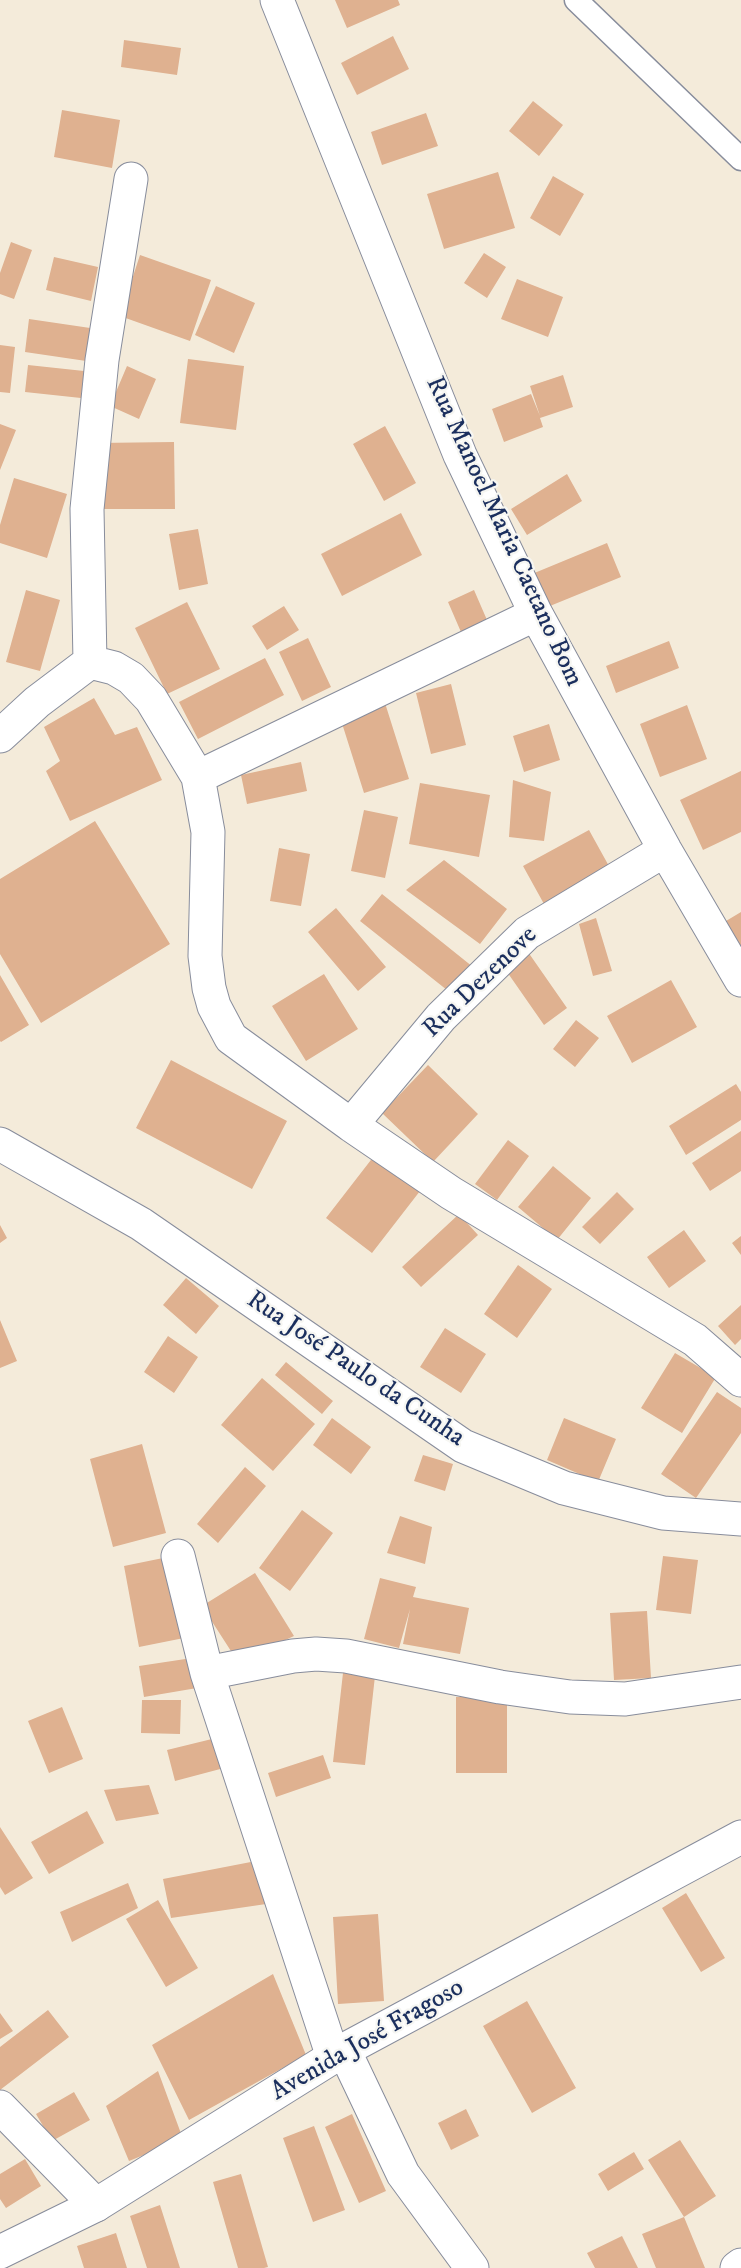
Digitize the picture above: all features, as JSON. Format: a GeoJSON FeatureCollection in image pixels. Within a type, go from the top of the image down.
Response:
{"type":"FeatureCollection","features":[{"type":"Feature","properties":{"kind":"street","name":"Rua Manoel Maria Caetano Bom"},"geometry":{"type":"LineString","coordinates":[[277,0],[460,454],[536,614],[665,850],[741,980]]}},
{"type":"Feature","properties":{"kind":"street"},"geometry":{"type":"LineString","coordinates":[[90,662],[87,509],[102,360],[131,179]]}},
{"type":"Feature","properties":{"kind":"street"},"geometry":{"type":"LineString","coordinates":[[198,777],[536,614]]}},
{"type":"Feature","properties":{"kind":"street"},"geometry":{"type":"LineString","coordinates":[[0,736],[37,702],[90,662]]}},
{"type":"Feature","properties":{"kind":"street"},"geometry":{"type":"LineString","coordinates":[[90,662],[114,668],[131,678],[151,699],[198,777],[208,832],[205,956],[209,988],[214,1006],[231,1038],[351,1125],[451,1193],[695,1340],[741,1380]]}},
{"type":"Feature","properties":{"kind":"street","name":"Rua Dezenove"},"geometry":{"type":"LineString","coordinates":[[351,1125],[441,1017],[527,933],[665,850]]}},
{"type":"Feature","properties":{"kind":"street","name":"Rua José Paulo da Cunha"},"geometry":{"type":"LineString","coordinates":[[0,1144],[141,1224],[463,1446],[564,1488],[663,1513],[741,1519]]}},
{"type":"Feature","properties":{"kind":"street"},"geometry":{"type":"LineString","coordinates":[[178,1556],[207,1672],[338,2054],[403,2174],[472,2268]]}},
{"type":"Feature","properties":{"kind":"street"},"geometry":{"type":"LineString","coordinates":[[207,1672],[316,1654],[346,1656],[500,1687],[570,1697],[625,1699],[741,1682]]}},
{"type":"Feature","properties":{"kind":"street","name":"Avenida José Fragoso"},"geometry":{"type":"LineString","coordinates":[[0,2252],[96,2205],[338,2054],[741,1837]]}},
{"type":"Feature","properties":{"kind":"street"},"geometry":{"type":"LineString","coordinates":[[0,2107],[96,2205]]}},
{"type":"Feature","properties":{"kind":"street"},"geometry":{"type":"LineString","coordinates":[[737,2268],[741,2265]]}},
{"type":"Feature","properties":{"kind":"lane"},"geometry":{"type":"LineString","coordinates":[[576,0],[741,159]]}},
{"type":"Feature","properties":{"kind":"building"},"geometry":{"type":"Polygon","coordinates":[[[335,0],[398,0],[400,5],[347,28],[335,0]]]}},
{"type":"Feature","properties":{"kind":"building"},"geometry":{"type":"Polygon","coordinates":[[[393,36],[409,69],[357,95],[341,63],[393,36]]]}},
{"type":"Feature","properties":{"kind":"building"},"geometry":{"type":"Polygon","coordinates":[[[124,40],[181,48],[177,75],[121,67],[124,40]]]}},
{"type":"Feature","properties":{"kind":"building"},"geometry":{"type":"Polygon","coordinates":[[[533,101],[563,125],[539,156],[509,131],[533,101]]]}},
{"type":"Feature","properties":{"kind":"building"},"geometry":{"type":"Polygon","coordinates":[[[62,110],[120,120],[112,168],[54,157],[62,110]]]}},
{"type":"Feature","properties":{"kind":"building"},"geometry":{"type":"Polygon","coordinates":[[[426,113],[438,146],[382,165],[371,132],[426,113]]]}},
{"type":"Feature","properties":{"kind":"building"},"geometry":{"type":"Polygon","coordinates":[[[498,172],[515,228],[444,249],[427,194],[498,172]]]}},
{"type":"Feature","properties":{"kind":"building"},"geometry":{"type":"Polygon","coordinates":[[[553,176],[584,194],[560,236],[530,218],[553,176]]]}},
{"type":"Feature","properties":{"kind":"building"},"geometry":{"type":"Polygon","coordinates":[[[11,242],[32,250],[14,299],[0,294],[0,273],[11,242]]]}},
{"type":"Feature","properties":{"kind":"building"},"geometry":{"type":"Polygon","coordinates":[[[484,253],[506,267],[487,298],[464,283],[484,253]]]}},
{"type":"Feature","properties":{"kind":"building"},"geometry":{"type":"Polygon","coordinates":[[[140,255],[211,280],[190,341],[120,316],[140,255]]]}},
{"type":"Feature","properties":{"kind":"building"},"geometry":{"type":"Polygon","coordinates":[[[54,257],[98,267],[91,301],[46,290],[54,257]]]}},
{"type":"Feature","properties":{"kind":"building"},"geometry":{"type":"Polygon","coordinates":[[[517,279],[563,297],[548,337],[501,319],[517,279]]]}},
{"type":"Feature","properties":{"kind":"building"},"geometry":{"type":"Polygon","coordinates":[[[216,286],[255,303],[234,353],[195,335],[216,286]]]}},
{"type":"Feature","properties":{"kind":"building"},"geometry":{"type":"Polygon","coordinates":[[[29,319],[97,329],[93,362],[25,352],[29,319]]]}},
{"type":"Feature","properties":{"kind":"building"},"geometry":{"type":"Polygon","coordinates":[[[0,345],[15,347],[10,393],[0,392],[0,345]]]}},
{"type":"Feature","properties":{"kind":"building"},"geometry":{"type":"Polygon","coordinates":[[[188,359],[244,366],[236,430],[180,423],[188,359]]]}},
{"type":"Feature","properties":{"kind":"building"},"geometry":{"type":"Polygon","coordinates":[[[28,365],[84,371],[81,398],[25,392],[28,365]]]}},
{"type":"Feature","properties":{"kind":"building"},"geometry":{"type":"Polygon","coordinates":[[[127,366],[156,379],[139,419],[110,406],[127,366]]]}},
{"type":"Feature","properties":{"kind":"building"},"geometry":{"type":"Polygon","coordinates":[[[563,375],[573,407],[540,418],[543,427],[504,442],[492,409],[531,394],[540,416],[530,386],[563,375]]]}},
{"type":"Feature","properties":{"kind":"building"},"geometry":{"type":"Polygon","coordinates":[[[0,424],[16,430],[0,470],[0,424]]]}},
{"type":"Feature","properties":{"kind":"building"},"geometry":{"type":"Polygon","coordinates":[[[385,426],[416,483],[384,501],[353,444],[385,426]]]}},
{"type":"Feature","properties":{"kind":"building"},"geometry":{"type":"Polygon","coordinates":[[[174,442],[175,509],[98,509],[97,443],[174,442]]]}},
{"type":"Feature","properties":{"kind":"building"},"geometry":{"type":"Polygon","coordinates":[[[567,474],[582,501],[527,535],[511,509],[567,474]]]}},
{"type":"Feature","properties":{"kind":"building"},"geometry":{"type":"Polygon","coordinates":[[[14,478],[67,494],[47,558],[0,543],[0,525],[14,478]]]}},
{"type":"Feature","properties":{"kind":"building"},"geometry":{"type":"Polygon","coordinates":[[[401,513],[422,555],[342,596],[321,554],[401,513]]]}},
{"type":"Feature","properties":{"kind":"building"},"geometry":{"type":"Polygon","coordinates":[[[198,529],[208,584],[179,590],[169,534],[198,529]]]}},
{"type":"Feature","properties":{"kind":"building"},"geometry":{"type":"Polygon","coordinates":[[[607,543],[621,577],[545,608],[532,574],[607,543]]]}},
{"type":"Feature","properties":{"kind":"building"},"geometry":{"type":"Polygon","coordinates":[[[26,590],[60,600],[40,671],[6,662],[26,590]]]}},
{"type":"Feature","properties":{"kind":"building"},"geometry":{"type":"Polygon","coordinates":[[[474,590],[487,620],[461,632],[448,602],[474,590]]]}},
{"type":"Feature","properties":{"kind":"building"},"geometry":{"type":"Polygon","coordinates":[[[187,602],[220,669],[167,694],[135,628],[187,602]]]}},
{"type":"Feature","properties":{"kind":"building"},"geometry":{"type":"Polygon","coordinates":[[[284,606],[299,630],[267,650],[252,626],[284,606]]]}},
{"type":"Feature","properties":{"kind":"building"},"geometry":{"type":"Polygon","coordinates":[[[308,638],[331,687],[302,701],[279,652],[308,638]]]}},
{"type":"Feature","properties":{"kind":"building"},"geometry":{"type":"Polygon","coordinates":[[[669,641],[679,668],[616,693],[606,666],[669,641]]]}},
{"type":"Feature","properties":{"kind":"building"},"geometry":{"type":"Polygon","coordinates":[[[265,658],[284,695],[198,739],[179,702],[265,658]]]}},
{"type":"Feature","properties":{"kind":"building"},"geometry":{"type":"Polygon","coordinates":[[[451,684],[466,745],[431,754],[416,693],[451,684]]]}},
{"type":"Feature","properties":{"kind":"building"},"geometry":{"type":"Polygon","coordinates":[[[94,698],[115,735],[137,727],[162,780],[70,821],[46,771],[60,761],[44,727],[94,698]]]}},
{"type":"Feature","properties":{"kind":"building"},"geometry":{"type":"Polygon","coordinates":[[[385,703],[409,779],[364,793],[340,717],[385,703]]]}},
{"type":"Feature","properties":{"kind":"building"},"geometry":{"type":"Polygon","coordinates":[[[687,705],[707,759],[660,777],[640,724],[687,705]]]}},
{"type":"Feature","properties":{"kind":"building"},"geometry":{"type":"Polygon","coordinates":[[[549,724],[560,760],[524,772],[513,736],[549,724]]]}},
{"type":"Feature","properties":{"kind":"building"},"geometry":{"type":"Polygon","coordinates":[[[301,762],[307,791],[247,804],[241,775],[301,762]]]}},
{"type":"Feature","properties":{"kind":"building"},"geometry":{"type":"Polygon","coordinates":[[[741,771],[741,832],[703,850],[680,800],[741,771]]]}},
{"type":"Feature","properties":{"kind":"building"},"geometry":{"type":"Polygon","coordinates":[[[513,780],[551,792],[544,841],[509,837],[513,780]]]}},
{"type":"Feature","properties":{"kind":"building"},"geometry":{"type":"Polygon","coordinates":[[[420,783],[490,795],[479,857],[409,844],[420,783]]]}},
{"type":"Feature","properties":{"kind":"building"},"geometry":{"type":"Polygon","coordinates":[[[364,810],[398,817],[385,878],[351,871],[364,810]]]}},
{"type":"Feature","properties":{"kind":"building"},"geometry":{"type":"Polygon","coordinates":[[[95,821],[170,944],[41,1023],[0,954],[0,879],[95,821]]]}},
{"type":"Feature","properties":{"kind":"building"},"geometry":{"type":"Polygon","coordinates":[[[589,830],[610,868],[544,904],[523,866],[589,830]]]}},
{"type":"Feature","properties":{"kind":"building"},"geometry":{"type":"Polygon","coordinates":[[[279,848],[310,854],[301,906],[270,901],[279,848]]]}},
{"type":"Feature","properties":{"kind":"building"},"geometry":{"type":"Polygon","coordinates":[[[444,860],[507,909],[480,944],[406,890],[444,860]]]}},
{"type":"Feature","properties":{"kind":"building"},"geometry":{"type":"Polygon","coordinates":[[[382,894],[473,967],[452,994],[360,921],[382,894]]]}},
{"type":"Feature","properties":{"kind":"building"},"geometry":{"type":"Polygon","coordinates":[[[336,908],[386,967],[358,991],[308,932],[336,908]]]}},
{"type":"Feature","properties":{"kind":"building"},"geometry":{"type":"Polygon","coordinates":[[[741,912],[741,959],[721,924],[741,912]]]}},
{"type":"Feature","properties":{"kind":"building"},"geometry":{"type":"Polygon","coordinates":[[[596,918],[612,971],[593,976],[579,924],[596,918]]]}},
{"type":"Feature","properties":{"kind":"building"},"geometry":{"type":"Polygon","coordinates":[[[528,952],[567,1008],[544,1025],[505,969],[528,952]]]}},
{"type":"Feature","properties":{"kind":"building"},"geometry":{"type":"Polygon","coordinates":[[[324,974],[358,1029],[306,1061],[272,1006],[324,974]]]}},
{"type":"Feature","properties":{"kind":"building"},"geometry":{"type":"Polygon","coordinates":[[[0,975],[29,1025],[1,1042],[0,1041],[0,975]]]}},
{"type":"Feature","properties":{"kind":"building"},"geometry":{"type":"Polygon","coordinates":[[[671,980],[697,1027],[632,1063],[607,1016],[671,980]]]}},
{"type":"Feature","properties":{"kind":"building"},"geometry":{"type":"Polygon","coordinates":[[[576,1020],[599,1038],[575,1067],[553,1049],[576,1020]]]}},
{"type":"Feature","properties":{"kind":"building"},"geometry":{"type":"Polygon","coordinates":[[[171,1060],[287,1121],[252,1189],[136,1128],[171,1060]]]}},
{"type":"Feature","properties":{"kind":"building"},"geometry":{"type":"Polygon","coordinates":[[[428,1065],[478,1114],[433,1162],[382,1113],[428,1065]]]}},
{"type":"Feature","properties":{"kind":"building"},"geometry":{"type":"Polygon","coordinates":[[[736,1084],[741,1092],[741,1120],[686,1155],[669,1126],[736,1084]]]}},
{"type":"Feature","properties":{"kind":"building"},"geometry":{"type":"Polygon","coordinates":[[[741,1131],[741,1171],[710,1191],[692,1163],[741,1131]]]}},
{"type":"Feature","properties":{"kind":"building"},"geometry":{"type":"Polygon","coordinates":[[[508,1140],[529,1156],[497,1200],[475,1184],[508,1140]]]}},
{"type":"Feature","properties":{"kind":"building"},"geometry":{"type":"Polygon","coordinates":[[[374,1156],[420,1191],[372,1253],[326,1218],[374,1156]]]}},
{"type":"Feature","properties":{"kind":"building"},"geometry":{"type":"Polygon","coordinates":[[[553,1166],[591,1198],[557,1240],[518,1207],[553,1166]]]}},
{"type":"Feature","properties":{"kind":"building"},"geometry":{"type":"Polygon","coordinates":[[[617,1192],[634,1209],[600,1244],[582,1227],[617,1192]]]}},
{"type":"Feature","properties":{"kind":"building"},"geometry":{"type":"Polygon","coordinates":[[[459,1214],[478,1235],[421,1287],[402,1267],[459,1214]]]}},
{"type":"Feature","properties":{"kind":"building"},"geometry":{"type":"Polygon","coordinates":[[[0,1225],[7,1238],[0,1243],[0,1225]]]}},
{"type":"Feature","properties":{"kind":"building"},"geometry":{"type":"Polygon","coordinates":[[[684,1230],[706,1261],[669,1288],[647,1257],[684,1230]]]}},
{"type":"Feature","properties":{"kind":"building"},"geometry":{"type":"Polygon","coordinates":[[[741,1236],[741,1255],[732,1243],[741,1236]]]}},
{"type":"Feature","properties":{"kind":"building"},"geometry":{"type":"Polygon","coordinates":[[[518,1265],[552,1289],[517,1338],[484,1314],[518,1265]]]}},
{"type":"Feature","properties":{"kind":"building"},"geometry":{"type":"Polygon","coordinates":[[[186,1278],[219,1306],[196,1334],[163,1305],[186,1278]]]}},
{"type":"Feature","properties":{"kind":"building"},"geometry":{"type":"Polygon","coordinates":[[[741,1305],[741,1339],[735,1345],[718,1326],[741,1305]]]}},
{"type":"Feature","properties":{"kind":"building"},"geometry":{"type":"Polygon","coordinates":[[[0,1320],[17,1361],[0,1368],[0,1320]]]}},
{"type":"Feature","properties":{"kind":"building"},"geometry":{"type":"Polygon","coordinates":[[[445,1328],[486,1354],[461,1393],[420,1367],[445,1328]]]}},
{"type":"Feature","properties":{"kind":"building"},"geometry":{"type":"Polygon","coordinates":[[[168,1336],[198,1357],[174,1393],[144,1372],[168,1336]]]}},
{"type":"Feature","properties":{"kind":"building"},"geometry":{"type":"Polygon","coordinates":[[[675,1353],[716,1377],[682,1433],[641,1408],[675,1353]]]}},
{"type":"Feature","properties":{"kind":"building"},"geometry":{"type":"Polygon","coordinates":[[[286,1362],[333,1401],[322,1414],[275,1375],[286,1362]]]}},
{"type":"Feature","properties":{"kind":"building"},"geometry":{"type":"Polygon","coordinates":[[[262,1378],[315,1424],[273,1471],[221,1425],[262,1378]]]}},
{"type":"Feature","properties":{"kind":"building"},"geometry":{"type":"Polygon","coordinates":[[[717,1392],[741,1408],[741,1433],[696,1498],[661,1474],[717,1392]]]}},
{"type":"Feature","properties":{"kind":"building"},"geometry":{"type":"Polygon","coordinates":[[[332,1418],[371,1447],[351,1474],[313,1445],[332,1418]]]}},
{"type":"Feature","properties":{"kind":"building"},"geometry":{"type":"Polygon","coordinates":[[[564,1418],[616,1439],[598,1482],[547,1460],[564,1418]]]}},
{"type":"Feature","properties":{"kind":"building"},"geometry":{"type":"Polygon","coordinates":[[[142,1444],[166,1533],[113,1547],[90,1459],[142,1444]]]}},
{"type":"Feature","properties":{"kind":"building"},"geometry":{"type":"Polygon","coordinates":[[[423,1455],[453,1464],[445,1491],[414,1481],[423,1455]]]}},
{"type":"Feature","properties":{"kind":"building"},"geometry":{"type":"Polygon","coordinates":[[[245,1467],[266,1486],[218,1543],[197,1524],[245,1467]]]}},
{"type":"Feature","properties":{"kind":"building"},"geometry":{"type":"Polygon","coordinates":[[[302,1510],[333,1533],[290,1591],[259,1568],[302,1510]]]}},
{"type":"Feature","properties":{"kind":"building"},"geometry":{"type":"Polygon","coordinates":[[[400,1516],[432,1527],[425,1564],[387,1553],[400,1516]]]}},
{"type":"Feature","properties":{"kind":"building"},"geometry":{"type":"Polygon","coordinates":[[[663,1556],[698,1560],[691,1614],[656,1610],[663,1556]]]}},
{"type":"Feature","properties":{"kind":"building"},"geometry":{"type":"Polygon","coordinates":[[[168,1557],[184,1638],[139,1647],[124,1566],[168,1557]]]}},
{"type":"Feature","properties":{"kind":"building"},"geometry":{"type":"Polygon","coordinates":[[[255,1573],[294,1636],[238,1662],[202,1606],[255,1573]]]}},
{"type":"Feature","properties":{"kind":"building"},"geometry":{"type":"Polygon","coordinates":[[[380,1578],[416,1587],[413,1597],[469,1608],[460,1654],[403,1644],[410,1609],[399,1648],[364,1639],[380,1578]]]}},
{"type":"Feature","properties":{"kind":"building"},"geometry":{"type":"Polygon","coordinates":[[[647,1611],[651,1678],[614,1680],[610,1613],[647,1611]]]}},
{"type":"Feature","properties":{"kind":"building"},"geometry":{"type":"Polygon","coordinates":[[[192,1658],[197,1688],[144,1697],[139,1666],[192,1658]]]}},
{"type":"Feature","properties":{"kind":"building"},"geometry":{"type":"Polygon","coordinates":[[[343,1673],[375,1676],[365,1765],[333,1762],[343,1673]]]}},
{"type":"Feature","properties":{"kind":"building"},"geometry":{"type":"Polygon","coordinates":[[[456,1697],[507,1697],[507,1773],[456,1773],[456,1697]]]}},
{"type":"Feature","properties":{"kind":"building"},"geometry":{"type":"Polygon","coordinates":[[[142,1700],[181,1700],[180,1734],[141,1733],[142,1700]]]}},
{"type":"Feature","properties":{"kind":"building"},"geometry":{"type":"Polygon","coordinates":[[[62,1707],[83,1759],[49,1773],[28,1721],[62,1707]]]}},
{"type":"Feature","properties":{"kind":"building"},"geometry":{"type":"Polygon","coordinates":[[[216,1738],[224,1768],[175,1781],[167,1750],[216,1738]]]}},
{"type":"Feature","properties":{"kind":"building"},"geometry":{"type":"Polygon","coordinates":[[[323,1755],[331,1778],[276,1797],[268,1773],[323,1755]]]}},
{"type":"Feature","properties":{"kind":"building"},"geometry":{"type":"Polygon","coordinates":[[[149,1785],[159,1814],[116,1821],[104,1790],[149,1785]]]}},
{"type":"Feature","properties":{"kind":"building"},"geometry":{"type":"Polygon","coordinates":[[[87,1811],[104,1843],[49,1874],[31,1842],[87,1811]]]}},
{"type":"Feature","properties":{"kind":"building"},"geometry":{"type":"Polygon","coordinates":[[[0,1827],[33,1878],[5,1895],[0,1887],[0,1827]]]}},
{"type":"Feature","properties":{"kind":"building"},"geometry":{"type":"Polygon","coordinates":[[[256,1861],[273,1903],[171,1918],[163,1879],[256,1861]]]}},
{"type":"Feature","properties":{"kind":"building"},"geometry":{"type":"Polygon","coordinates":[[[128,1883],[138,1908],[72,1942],[60,1912],[128,1883]]]}},
{"type":"Feature","properties":{"kind":"building"},"geometry":{"type":"Polygon","coordinates":[[[686,1893],[725,1958],[701,1972],[662,1908],[686,1893]]]}},
{"type":"Feature","properties":{"kind":"building"},"geometry":{"type":"Polygon","coordinates":[[[158,1900],[198,1968],[166,1987],[126,1919],[158,1900]]]}},
{"type":"Feature","properties":{"kind":"building"},"geometry":{"type":"Polygon","coordinates":[[[378,1914],[384,2001],[338,2004],[333,1917],[378,1914]]]}},
{"type":"Feature","properties":{"kind":"building"},"geometry":{"type":"Polygon","coordinates":[[[273,1974],[306,2055],[189,2120],[152,2045],[273,1974]]]}},
{"type":"Feature","properties":{"kind":"building"},"geometry":{"type":"Polygon","coordinates":[[[527,2001],[576,2088],[532,2113],[483,2026],[527,2001]]]}},
{"type":"Feature","properties":{"kind":"building"},"geometry":{"type":"Polygon","coordinates":[[[48,2010],[69,2037],[0,2090],[0,2047],[48,2010]]]}},
{"type":"Feature","properties":{"kind":"building"},"geometry":{"type":"Polygon","coordinates":[[[0,2013],[13,2031],[0,2039],[0,2013]]]}},
{"type":"Feature","properties":{"kind":"building"},"geometry":{"type":"Polygon","coordinates":[[[158,2071],[183,2139],[129,2161],[106,2106],[158,2071]]]}},
{"type":"Feature","properties":{"kind":"building"},"geometry":{"type":"Polygon","coordinates":[[[74,2092],[90,2120],[52,2141],[36,2114],[74,2092]]]}},
{"type":"Feature","properties":{"kind":"building"},"geometry":{"type":"Polygon","coordinates":[[[466,2109],[479,2136],[451,2150],[438,2123],[466,2109]]]}},
{"type":"Feature","properties":{"kind":"building"},"geometry":{"type":"Polygon","coordinates":[[[352,2114],[386,2191],[359,2203],[325,2127],[352,2114]]]}},
{"type":"Feature","properties":{"kind":"building"},"geometry":{"type":"Polygon","coordinates":[[[314,2126],[345,2210],[313,2222],[283,2138],[314,2126]]]}},
{"type":"Feature","properties":{"kind":"building"},"geometry":{"type":"Polygon","coordinates":[[[680,2140],[716,2196],[684,2217],[648,2160],[680,2140]]]}},
{"type":"Feature","properties":{"kind":"building"},"geometry":{"type":"Polygon","coordinates":[[[634,2152],[644,2169],[608,2191],[598,2174],[634,2152]]]}},
{"type":"Feature","properties":{"kind":"building"},"geometry":{"type":"Polygon","coordinates":[[[25,2159],[41,2186],[6,2208],[0,2199],[0,2174],[25,2159]]]}},
{"type":"Feature","properties":{"kind":"building"},"geometry":{"type":"Polygon","coordinates":[[[241,2174],[268,2267],[238,2268],[213,2182],[241,2174]]]}},
{"type":"Feature","properties":{"kind":"building"},"geometry":{"type":"Polygon","coordinates":[[[160,2205],[180,2268],[147,2268],[130,2216],[160,2205]]]}},
{"type":"Feature","properties":{"kind":"building"},"geometry":{"type":"Polygon","coordinates":[[[684,2217],[705,2268],[656,2268],[642,2234],[684,2217]]]}},
{"type":"Feature","properties":{"kind":"building"},"geometry":{"type":"Polygon","coordinates":[[[116,2233],[127,2268],[84,2268],[77,2246],[116,2233]]]}},
{"type":"Feature","properties":{"kind":"building"},"geometry":{"type":"Polygon","coordinates":[[[622,2236],[638,2268],[595,2268],[587,2253],[622,2236]]]}}]}
